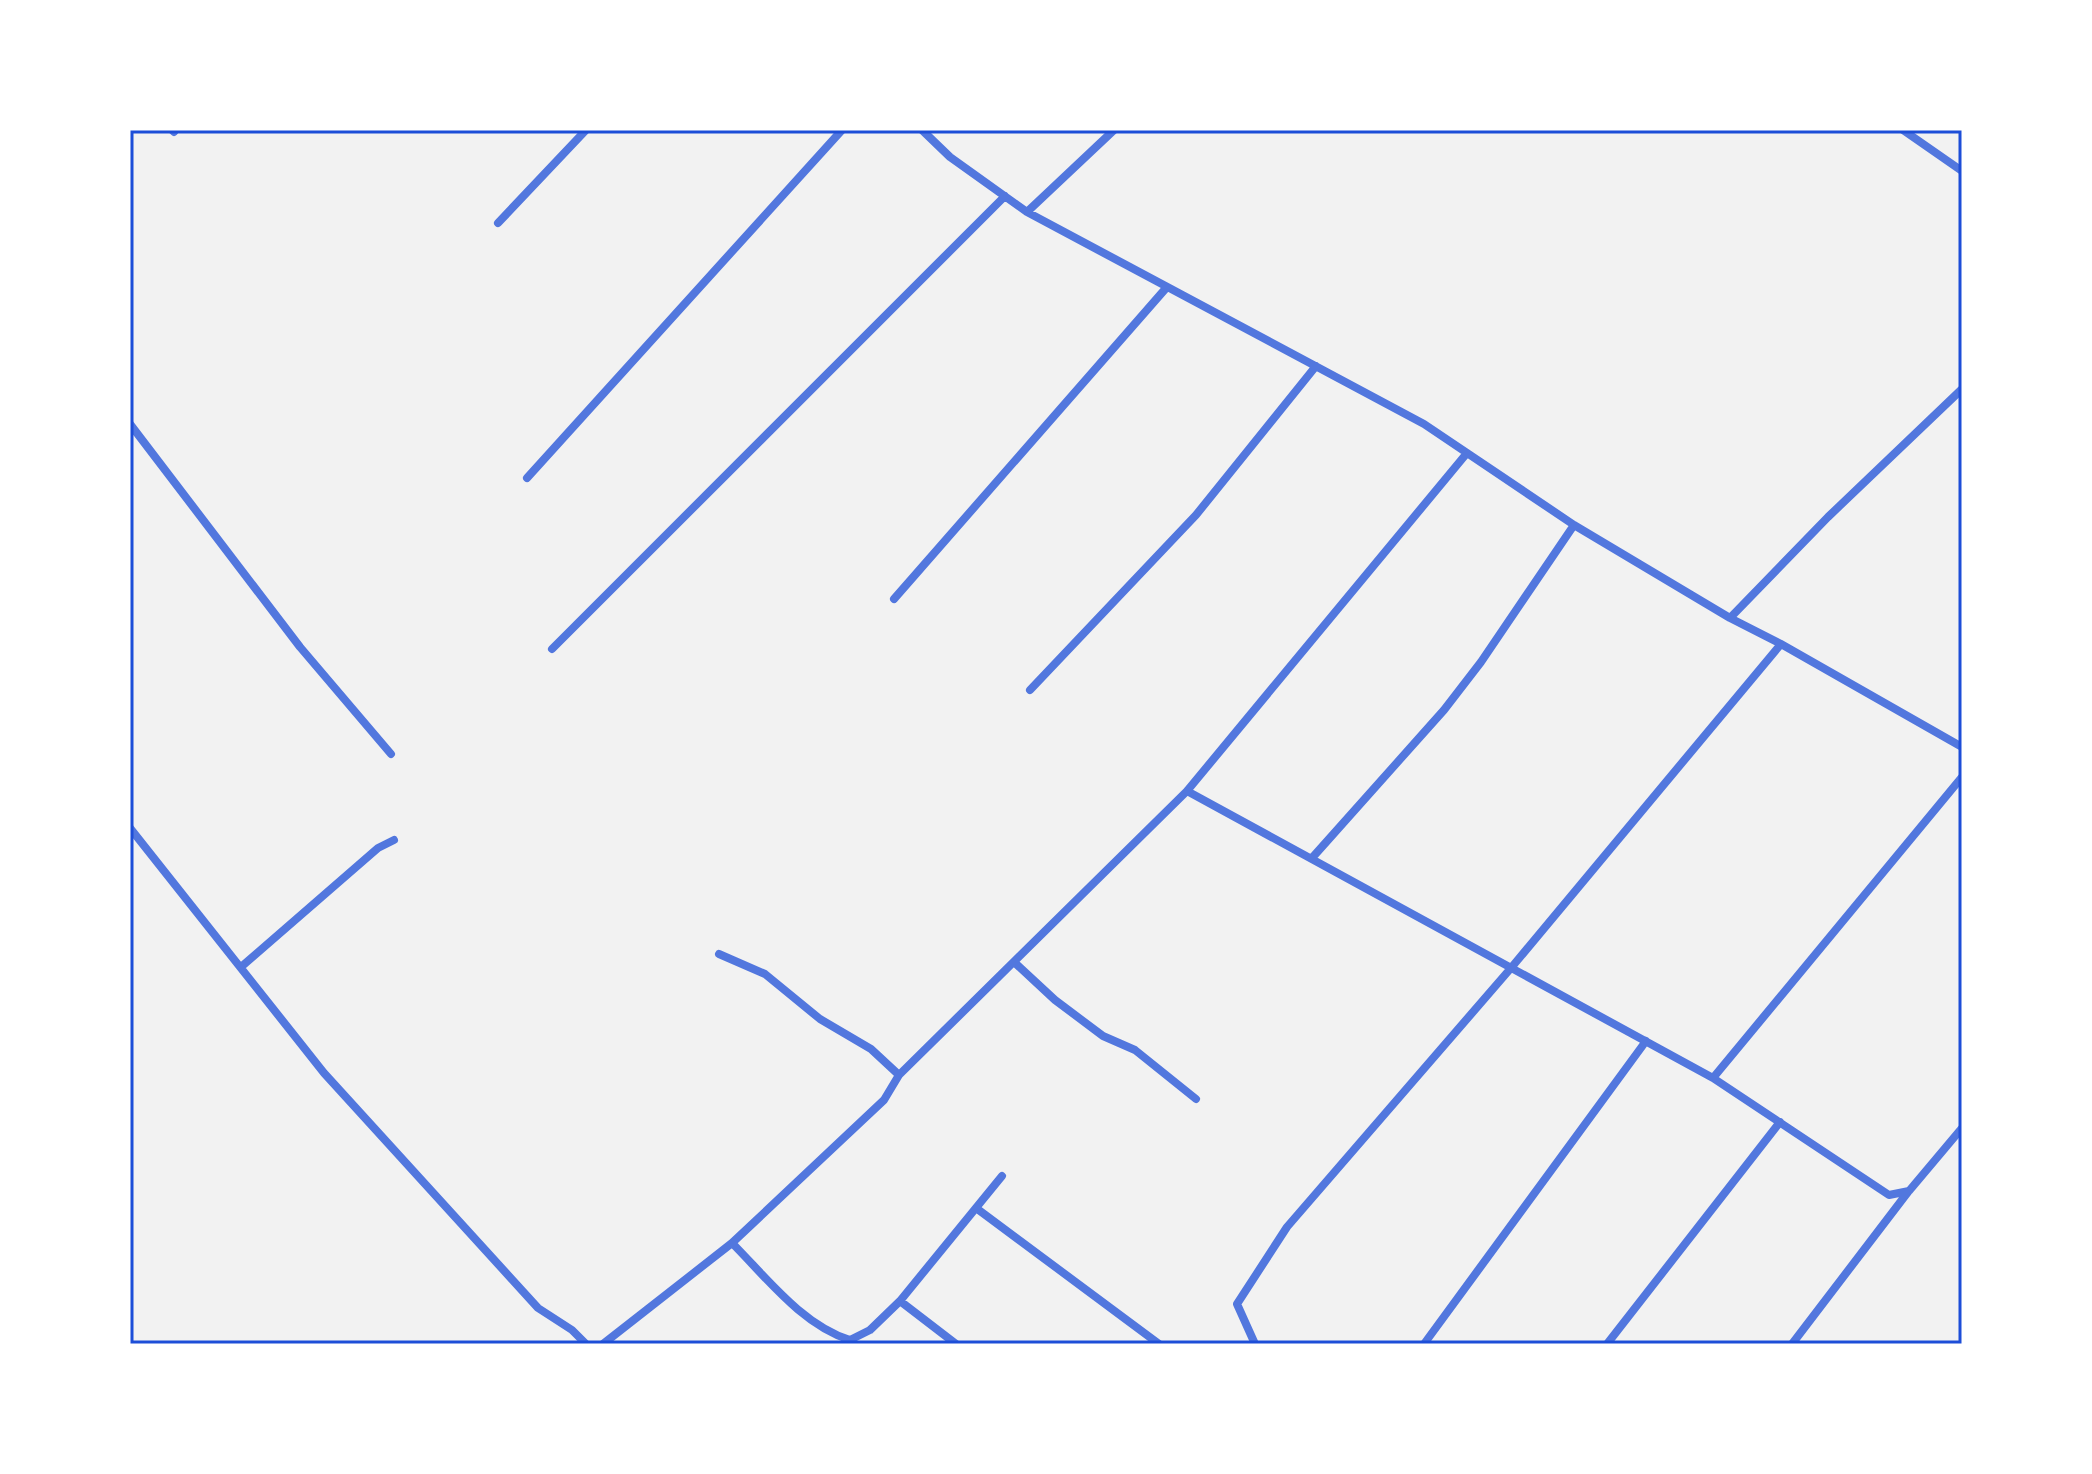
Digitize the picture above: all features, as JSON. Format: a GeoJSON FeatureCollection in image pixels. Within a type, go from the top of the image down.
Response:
{"type":"FeatureCollection","features":[{"type":"Feature","properties":{"kind":"street"},"geometry":{"type":"LineString","coordinates":[[498,223],[586,130]]}},
{"type":"Feature","properties":{"kind":"street"},"geometry":{"type":"LineString","coordinates":[[527,478],[842,130]]}},
{"type":"Feature","properties":{"kind":"street"},"geometry":{"type":"LineString","coordinates":[[922,130],[950,157],[1027,212],[1424,424],[1574,525],[1730,618],[1962,747]]}},
{"type":"Feature","properties":{"kind":"street"},"geometry":{"type":"LineString","coordinates":[[1027,212],[1114,130]]}},
{"type":"Feature","properties":{"kind":"street"},"geometry":{"type":"LineString","coordinates":[[1903,130],[1962,171]]}},
{"type":"Feature","properties":{"kind":"street"},"geometry":{"type":"LineString","coordinates":[[552,649],[1005,196]]}},
{"type":"Feature","properties":{"kind":"street"},"geometry":{"type":"LineString","coordinates":[[894,599],[1167,287]]}},
{"type":"Feature","properties":{"kind":"street"},"geometry":{"type":"LineString","coordinates":[[1030,690],[1196,515],[1316,366]]}},
{"type":"Feature","properties":{"kind":"street"},"geometry":{"type":"LineString","coordinates":[[1730,618],[1828,517],[1962,389]]}},
{"type":"Feature","properties":{"kind":"street"},"geometry":{"type":"LineString","coordinates":[[130,424],[300,647],[391,754]]}},
{"type":"Feature","properties":{"kind":"street"},"geometry":{"type":"LineString","coordinates":[[603,1344],[732,1243],[884,1100],[899,1075],[1187,791],[1467,453]]}},
{"type":"Feature","properties":{"kind":"street"},"geometry":{"type":"LineString","coordinates":[[1312,858],[1444,710],[1481,662],[1574,525]]}},
{"type":"Feature","properties":{"kind":"street"},"geometry":{"type":"LineString","coordinates":[[1255,1344],[1237,1304],[1287,1227],[1511,968],[1781,644]]}},
{"type":"Feature","properties":{"kind":"street"},"geometry":{"type":"LineString","coordinates":[[1713,1078],[1962,777]]}},
{"type":"Feature","properties":{"kind":"street"},"geometry":{"type":"LineString","coordinates":[[1187,791],[1713,1078],[1889,1195],[1909,1191]]}},
{"type":"Feature","properties":{"kind":"street"},"geometry":{"type":"LineString","coordinates":[[130,828],[324,1073],[538,1308],[572,1330],[586,1344]]}},
{"type":"Feature","properties":{"kind":"street"},"geometry":{"type":"LineString","coordinates":[[241,967],[378,848],[394,840]]}},
{"type":"Feature","properties":{"kind":"street"},"geometry":{"type":"LineString","coordinates":[[719,954],[765,974],[820,1019],[871,1049],[899,1075]]}},
{"type":"Feature","properties":{"kind":"street"},"geometry":{"type":"LineString","coordinates":[[1014,962],[1055,1000],[1103,1036],[1141,1054],[1196,1099]]}},
{"type":"Feature","properties":{"kind":"street"},"geometry":{"type":"LineString","coordinates":[[1424,1344],[1646,1041]]}},
{"type":"Feature","properties":{"kind":"street"},"geometry":{"type":"LineString","coordinates":[[1607,1344],[1780,1122]]}},
{"type":"Feature","properties":{"kind":"street"},"geometry":{"type":"LineString","coordinates":[[1792,1344],[1909,1191],[1962,1128]]}},
{"type":"Feature","properties":{"kind":"street"},"geometry":{"type":"LineString","coordinates":[[732,1243],[804,1314],[831,1334],[850,1340],[870,1330],[900,1301],[1002,1176]]}},
{"type":"Feature","properties":{"kind":"street"},"geometry":{"type":"LineString","coordinates":[[976,1208],[1159,1344]]}},
{"type":"Feature","properties":{"kind":"street"},"geometry":{"type":"LineString","coordinates":[[900,1301],[956,1344]]}}]}
